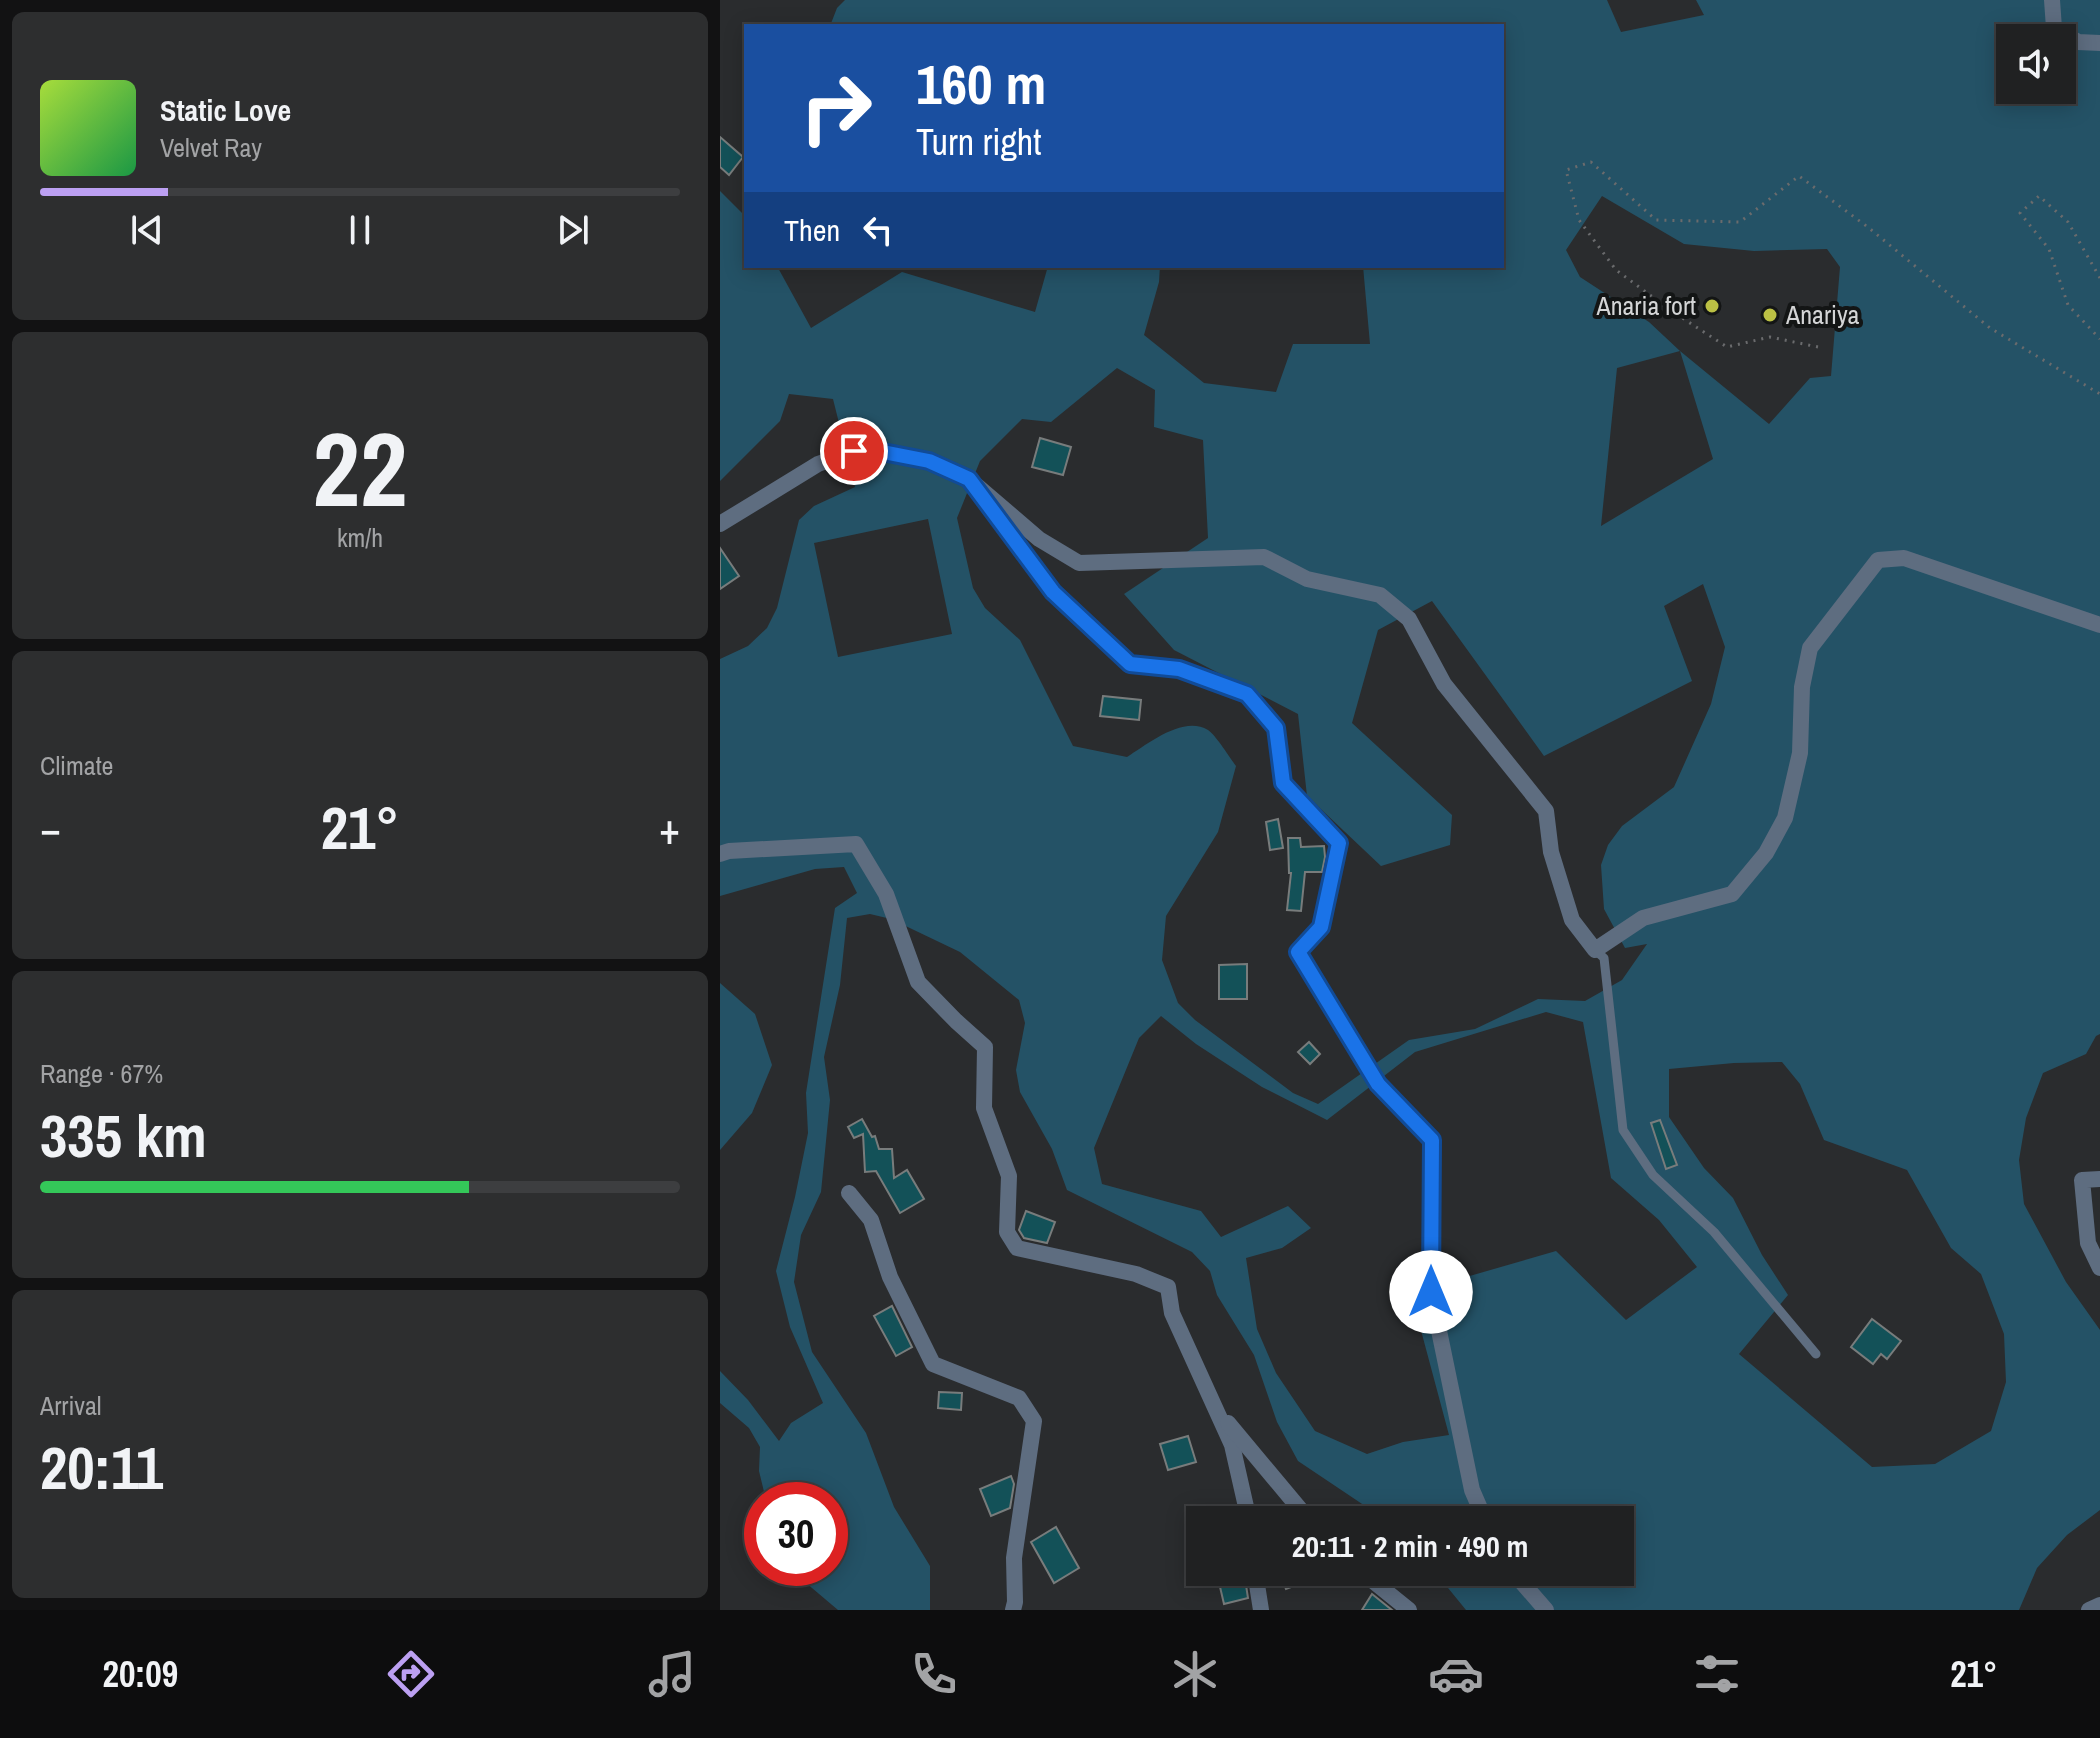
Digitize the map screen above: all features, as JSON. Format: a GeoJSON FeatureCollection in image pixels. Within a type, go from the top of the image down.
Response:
{"type":"FeatureCollection","features":[{"type":"Feature","properties":{"kind":"street"},"geometry":{"type":"LineString","coordinates":[[2052,0],[2054,28],[2078,42],[2100,43]]}},
{"type":"Feature","properties":{"kind":"street"},"geometry":{"type":"LineString","coordinates":[[720,524],[818,464],[854,451],[888,453],[929,461],[969,479],[1039,539],[1079,563],[1264,557],[1307,579],[1380,595],[1409,619],[1444,684],[1546,811],[1551,852],[1572,920],[1595,950],[1643,918],[1732,894],[1766,853],[1785,818],[1800,753],[1802,687],[1810,648],[1878,560],[1904,558],[2100,625]]}},
{"type":"Feature","properties":{"kind":"street"},"geometry":{"type":"LineString","coordinates":[[969,479],[1053,592],[1130,664],[1179,669],[1247,694],[1276,728],[1283,783],[1339,843],[1321,927],[1298,952],[1378,1084],[1432,1140],[1431,1292],[1472,1490],[1479,1506]]}},
{"type":"Feature","properties":{"kind":"street"},"geometry":{"type":"LineString","coordinates":[[720,854],[856,844],[886,894],[918,982],[985,1047],[984,1108],[1009,1176],[1007,1232],[1017,1248],[1136,1274],[1168,1287],[1172,1313],[1232,1445],[1246,1506]]}},
{"type":"Feature","properties":{"kind":"street"},"geometry":{"type":"LineString","coordinates":[[2100,1179],[2082,1180],[2088,1243],[2100,1268]]}},
{"type":"Feature","properties":{"kind":"street"},"geometry":{"type":"LineString","coordinates":[[849,1193],[871,1220],[890,1277],[933,1364],[1019,1398],[1034,1421],[1014,1558],[1013,1610]]}},
{"type":"Feature","properties":{"kind":"street"},"geometry":{"type":"LineString","coordinates":[[1215,1407],[1297,1506]]}},
{"type":"Feature","properties":{"kind":"street"},"geometry":{"type":"LineString","coordinates":[[1257,1586],[1261,1610]]}},
{"type":"Feature","properties":{"kind":"street"},"geometry":{"type":"LineString","coordinates":[[1379,1586],[1409,1610]]}},
{"type":"Feature","properties":{"kind":"street"},"geometry":{"type":"LineString","coordinates":[[1525,1586],[1546,1610]]}},
{"type":"Feature","properties":{"kind":"street"},"geometry":{"type":"LineString","coordinates":[[2089,1610],[2100,1605]]}},
{"type":"Feature","properties":{"kind":"lane"},"geometry":{"type":"LineString","coordinates":[[1595,950],[1604,958],[1623,1130],[1653,1175],[1714,1232],[1816,1354]]}},
{"type":"Feature","properties":{"kind":"path"},"geometry":{"type":"LineString","coordinates":[[1818,347],[1770,337],[1727,347],[1673,312],[1616,270],[1579,220],[1566,170],[1591,162],[1656,220],[1740,222],[1799,176],[1869,228],[1990,328],[2100,394]]}},
{"type":"Feature","properties":{"kind":"path"},"geometry":{"type":"LineString","coordinates":[[2100,278],[2068,222],[2039,196],[2020,213],[2049,249],[2068,305],[2100,339]]}},
{"type":"Feature","properties":{"kind":"shaded area"},"geometry":{"type":"Polygon","coordinates":[[[845,0],[1607,0],[1621,32],[1704,15],[1696,0],[2100,0],[2100,1034],[2086,1054],[2043,1073],[2026,1118],[2019,1160],[2024,1204],[2066,1282],[2100,1330],[2100,1510],[2067,1535],[2037,1568],[2019,1610],[1466,1610],[1446,1586],[1634,1586],[1634,1506],[1365,1506],[1298,1461],[1277,1422],[1254,1355],[1217,1295],[1210,1271],[1192,1252],[1067,1190],[1052,1149],[1020,1092],[1016,1070],[1025,1023],[1019,1000],[960,952],[891,919],[870,914],[847,918],[840,985],[824,1057],[830,1100],[821,1192],[801,1235],[794,1282],[812,1352],[866,1433],[894,1507],[930,1566],[930,1610],[838,1610],[810,1586],[848,1586],[848,1482],[762,1482],[760,1447],[749,1428],[720,1403],[720,1371],[748,1400],[779,1441],[791,1423],[823,1403],[790,1327],[776,1271],[808,1133],[806,1093],[835,908],[857,893],[844,867],[815,869],[720,896],[720,659],[748,646],[767,628],[777,608],[799,520],[814,506],[855,487],[833,399],[789,394],[780,421],[720,481],[720,191],[744,215],[744,268],[778,268],[811,328],[902,272],[1035,312],[1047,268],[1160,268],[1144,335],[1204,383],[1276,392],[1293,344],[1370,344],[1363,268],[1504,268],[1504,24],[831,24],[837,8],[845,0]],[[1602,196],[1566,250],[1580,277],[1649,322],[1769,424],[1810,378],[1831,376],[1840,267],[1827,249],[1754,251],[1684,244],[1602,196]],[[1680,351],[1617,368],[1601,526],[1713,459],[1680,351]],[[1117,368],[1051,422],[1022,419],[980,461],[957,518],[973,588],[985,608],[1020,640],[1073,746],[1127,757],[1166,733],[1198,726],[1211,732],[1236,766],[1218,832],[1166,916],[1162,960],[1178,1003],[1195,1020],[1293,1093],[1318,1104],[1409,1040],[1475,1029],[1538,999],[1585,1001],[1622,980],[1647,944],[1625,948],[1604,909],[1601,865],[1608,845],[1622,826],[1674,787],[1711,704],[1725,647],[1703,584],[1664,606],[1692,681],[1544,756],[1432,601],[1378,630],[1352,723],[1452,815],[1450,845],[1381,866],[1307,796],[1298,714],[1174,650],[1124,594],[1208,538],[1203,440],[1154,427],[1155,390],[1117,368]],[[928,519],[814,543],[838,657],[952,634],[928,519]],[[1546,1012],[1415,1052],[1327,1120],[1262,1087],[1196,1044],[1161,1016],[1139,1038],[1094,1148],[1102,1184],[1201,1211],[1221,1237],[1288,1206],[1311,1228],[1282,1248],[1246,1258],[1257,1329],[1276,1373],[1315,1431],[1367,1454],[1403,1442],[1449,1435],[1411,1293],[1556,1251],[1626,1320],[1697,1267],[1659,1220],[1611,1178],[1583,1022],[1546,1012]],[[1782,1062],[1669,1069],[1669,1117],[1704,1168],[1733,1198],[1762,1255],[1788,1295],[1739,1354],[1872,1467],[1935,1464],[1991,1431],[2006,1382],[2004,1334],[1981,1274],[1951,1248],[1907,1170],[1824,1140],[1800,1084],[1782,1062]]]}},
{"type":"Feature","properties":{"kind":"shaded area"},"geometry":{"type":"Polygon","coordinates":[[[720,983],[755,1014],[772,1065],[752,1113],[720,1150],[720,983]]]}},
{"type":"Feature","properties":{"kind":"building"},"geometry":{"type":"Polygon","coordinates":[[[720,137],[743,157],[729,175],[720,167],[720,137]]]}},
{"type":"Feature","properties":{"kind":"building"},"geometry":{"type":"Polygon","coordinates":[[[1040,438],[1071,447],[1063,475],[1032,467],[1040,438]]]}},
{"type":"Feature","properties":{"kind":"building"},"geometry":{"type":"Polygon","coordinates":[[[720,548],[739,576],[720,589],[720,548]]]}},
{"type":"Feature","properties":{"kind":"building"},"geometry":{"type":"Polygon","coordinates":[[[1103,696],[1141,700],[1139,720],[1100,716],[1103,696]]]}},
{"type":"Feature","properties":{"kind":"building"},"geometry":{"type":"Polygon","coordinates":[[[1278,819],[1283,848],[1270,850],[1266,822],[1278,819]]]}},
{"type":"Feature","properties":{"kind":"building"},"geometry":{"type":"Polygon","coordinates":[[[1288,838],[1300,838],[1301,847],[1324,846],[1322,872],[1305,872],[1301,911],[1287,910],[1291,873],[1288,838]]]}},
{"type":"Feature","properties":{"kind":"building"},"geometry":{"type":"Polygon","coordinates":[[[1247,964],[1247,999],[1219,999],[1219,965],[1247,964]]]}},
{"type":"Feature","properties":{"kind":"building"},"geometry":{"type":"Polygon","coordinates":[[[1309,1042],[1320,1054],[1310,1064],[1298,1052],[1309,1042]]]}},
{"type":"Feature","properties":{"kind":"building"},"geometry":{"type":"Polygon","coordinates":[[[862,1119],[872,1137],[875,1136],[879,1149],[892,1149],[894,1178],[907,1170],[924,1199],[900,1213],[876,1171],[865,1172],[863,1134],[854,1138],[848,1127],[862,1119]]]}},
{"type":"Feature","properties":{"kind":"building"},"geometry":{"type":"Polygon","coordinates":[[[1660,1120],[1677,1165],[1666,1169],[1651,1123],[1660,1120]]]}},
{"type":"Feature","properties":{"kind":"building"},"geometry":{"type":"Polygon","coordinates":[[[1026,1211],[1055,1222],[1047,1243],[1024,1238],[1019,1230],[1026,1211]]]}},
{"type":"Feature","properties":{"kind":"building"},"geometry":{"type":"Polygon","coordinates":[[[892,1306],[912,1347],[896,1356],[874,1316],[892,1306]]]}},
{"type":"Feature","properties":{"kind":"building"},"geometry":{"type":"Polygon","coordinates":[[[1872,1319],[1901,1341],[1887,1359],[1881,1354],[1873,1364],[1851,1347],[1872,1319]]]}},
{"type":"Feature","properties":{"kind":"building"},"geometry":{"type":"Polygon","coordinates":[[[939,1392],[962,1393],[961,1410],[938,1408],[939,1392]]]}},
{"type":"Feature","properties":{"kind":"building"},"geometry":{"type":"Polygon","coordinates":[[[1188,1436],[1196,1462],[1168,1470],[1160,1444],[1188,1436]]]}},
{"type":"Feature","properties":{"kind":"building"},"geometry":{"type":"Polygon","coordinates":[[[1011,1476],[1014,1484],[1010,1508],[991,1516],[980,1489],[1011,1476]]]}},
{"type":"Feature","properties":{"kind":"building"},"geometry":{"type":"Polygon","coordinates":[[[1056,1527],[1079,1568],[1054,1583],[1031,1542],[1056,1527]]]}},
{"type":"Feature","properties":{"kind":"building"},"geometry":{"type":"Polygon","coordinates":[[[1220,1586],[1246,1586],[1248,1598],[1224,1604],[1220,1586]]]}},
{"type":"Feature","properties":{"kind":"building"},"geometry":{"type":"Polygon","coordinates":[[[1372,1594],[1392,1610],[1362,1610],[1372,1594]]]}},
{"type":"Feature","properties":{"kind":"place","name":"Anaria fort"},"geometry":{"type":"Point","coordinates":[1712,306]}},
{"type":"Feature","properties":{"kind":"place","name":"Anariya"},"geometry":{"type":"Point","coordinates":[1770,315]}},
{"type":"Feature","properties":{"kind":"route"},"geometry":{"type":"LineString","coordinates":[[854,451],[888,453],[929,461],[969,479],[1053,592],[1130,664],[1179,669],[1247,694],[1276,728],[1283,783],[1339,843],[1321,927],[1298,952],[1378,1084],[1432,1140],[1431,1292]]}}]}
